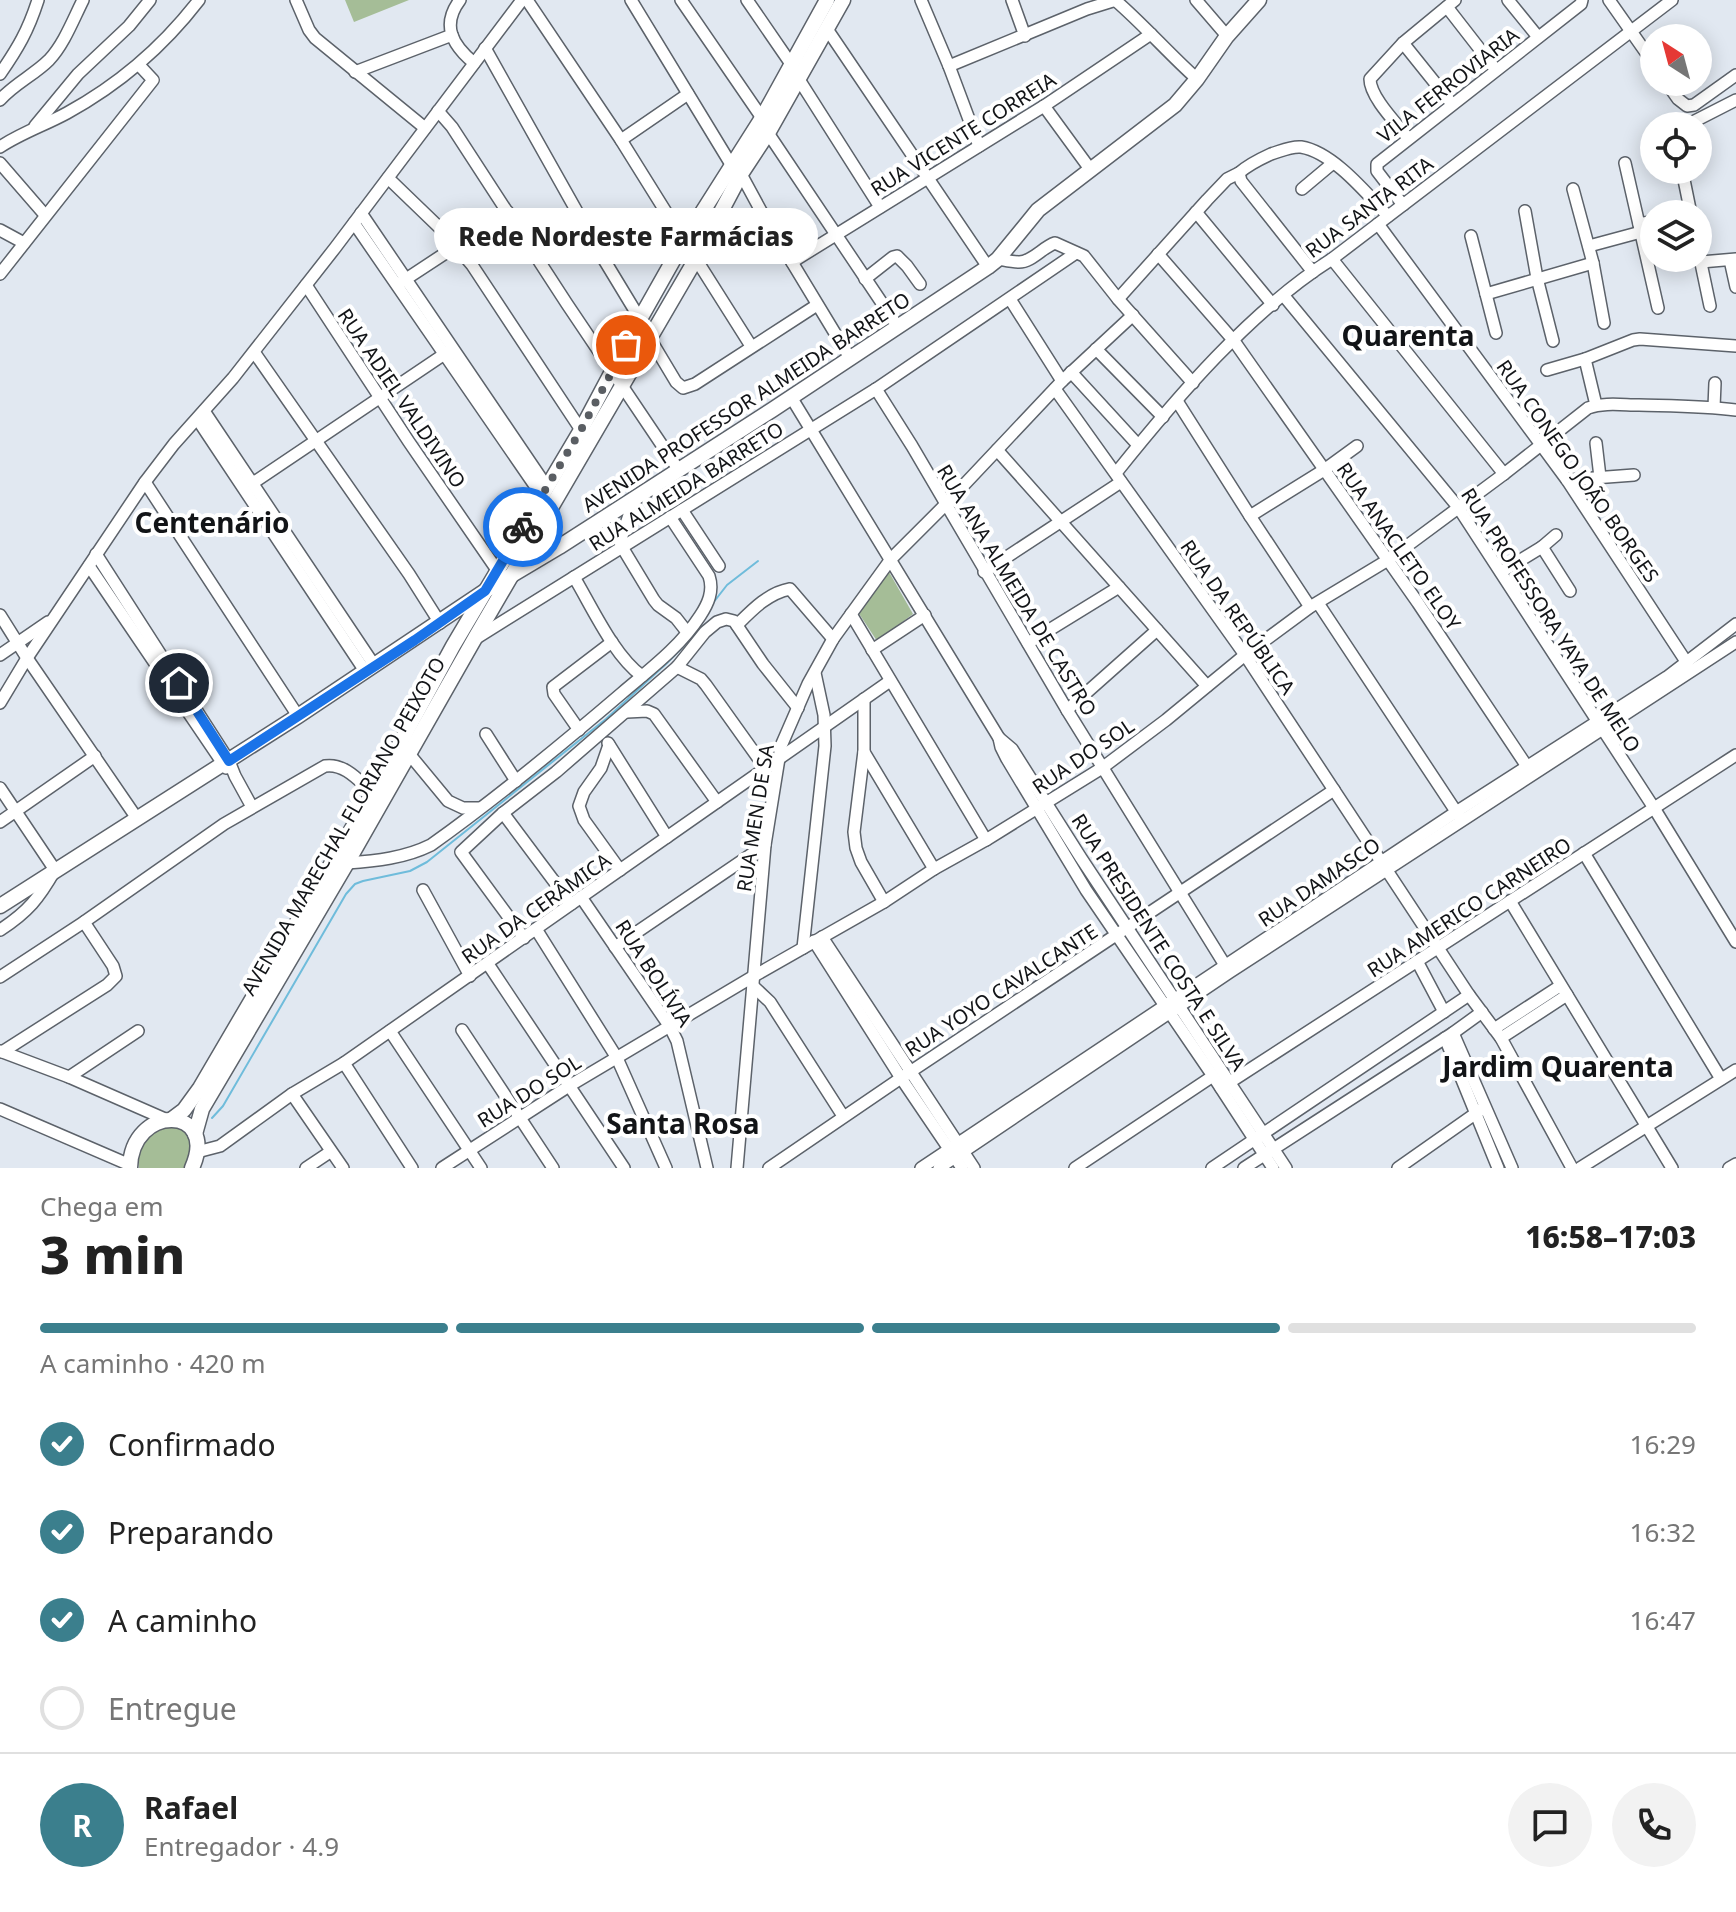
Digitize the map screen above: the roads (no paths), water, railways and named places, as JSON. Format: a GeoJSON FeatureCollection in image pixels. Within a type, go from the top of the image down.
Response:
{"type":"FeatureCollection","features":[{"type":"Feature","properties":{"kind":"main road","name":"AVENIDA MARECHAL FLORIANO PEIXOTO"},"geometry":{"type":"LineString","coordinates":[[130,1167],[137,1142],[149,1128],[184,1110],[200,1088],[373,793],[497,570],[581,430],[684,241],[736,170],[768,133],[843,0]]}},
{"type":"Feature","properties":{"kind":"main road","name":"AVENIDA PROFESSOR ALMEIDA BARRETO"},"geometry":{"type":"LineString","coordinates":[[0,906],[136,817],[226,763],[485,591],[791,397],[993,263],[1038,210],[1175,105],[1255,1]]}},
{"type":"Feature","properties":{"kind":"main road","name":"AVENIDA MARECHAL FLORIANO PEIXOTO"},"geometry":{"type":"LineString","coordinates":[[195,1134],[202,1109],[696,259],[736,170],[820,4]]}},
{"type":"Feature","properties":{"kind":"main road"},"geometry":{"type":"LineString","coordinates":[[168,1119],[186,1124],[195,1134],[197,1160]]}},
{"type":"Feature","properties":{"kind":"street"},"geometry":{"type":"LineString","coordinates":[[0,74],[26,34],[38,0]]}},
{"type":"Feature","properties":{"kind":"street"},"geometry":{"type":"LineString","coordinates":[[0,100],[49,60],[62,42],[83,0]]}},
{"type":"Feature","properties":{"kind":"street"},"geometry":{"type":"LineString","coordinates":[[33,129],[78,74],[129,26],[150,0]]}},
{"type":"Feature","properties":{"kind":"street"},"geometry":{"type":"LineString","coordinates":[[296,0],[315,38],[425,128]]}},
{"type":"Feature","properties":{"kind":"street"},"geometry":{"type":"LineString","coordinates":[[460,0],[452,12],[452,35],[459,50],[474,63]]}},
{"type":"Feature","properties":{"kind":"street"},"geometry":{"type":"LineString","coordinates":[[0,703],[145,482],[254,352],[524,0],[621,140],[684,241]]}},
{"type":"Feature","properties":{"kind":"street"},"geometry":{"type":"LineString","coordinates":[[631,0],[850,358]]}},
{"type":"Feature","properties":{"kind":"street"},"geometry":{"type":"LineString","coordinates":[[681,0],[762,118]]}},
{"type":"Feature","properties":{"kind":"street"},"geometry":{"type":"LineString","coordinates":[[747,0],[791,64]]}},
{"type":"Feature","properties":{"kind":"street"},"geometry":{"type":"LineString","coordinates":[[921,0],[979,146]]}},
{"type":"Feature","properties":{"kind":"street"},"geometry":{"type":"LineString","coordinates":[[1012,0],[1025,36]]}},
{"type":"Feature","properties":{"kind":"street"},"geometry":{"type":"LineString","coordinates":[[949,66],[1116,0],[1171,57],[1197,79]]}},
{"type":"Feature","properties":{"kind":"street"},"geometry":{"type":"LineString","coordinates":[[1196,0],[1227,36]]}},
{"type":"Feature","properties":{"kind":"street"},"geometry":{"type":"LineString","coordinates":[[1508,0],[1538,37]]}},
{"type":"Feature","properties":{"kind":"street"},"geometry":{"type":"LineString","coordinates":[[1609,0],[1640,44]]}},
{"type":"Feature","properties":{"kind":"street","name":"RUA SANTA RITA"},"geometry":{"type":"LineString","coordinates":[[984,572],[1062,522],[1119,477],[1138,445],[1193,383],[1273,305],[1672,0]]}},
{"type":"Feature","properties":{"kind":"street"},"geometry":{"type":"LineString","coordinates":[[3,140],[67,113],[139,65],[172,33],[193,2]]}},
{"type":"Feature","properties":{"kind":"street","name":"VILA FERROVIARIA"},"geometry":{"type":"LineString","coordinates":[[1403,205],[1376,168],[1381,160],[1581,2]]}},
{"type":"Feature","properties":{"kind":"street"},"geometry":{"type":"LineString","coordinates":[[1408,138],[1379,100],[1370,79],[1403,43],[1451,4],[1496,70]]}},
{"type":"Feature","properties":{"kind":"street"},"geometry":{"type":"LineString","coordinates":[[827,29],[927,179],[993,263],[1027,261],[1055,243],[1084,256],[1193,383]]}},
{"type":"Feature","properties":{"kind":"street","name":"RUA VICENTE CORREIA"},"geometry":{"type":"LineString","coordinates":[[792,262],[1044,106],[1151,34]]}},
{"type":"Feature","properties":{"kind":"street"},"geometry":{"type":"LineString","coordinates":[[355,72],[452,35]]}},
{"type":"Feature","properties":{"kind":"street"},"geometry":{"type":"LineString","coordinates":[[1403,43],[1452,104]]}},
{"type":"Feature","properties":{"kind":"street"},"geometry":{"type":"LineString","coordinates":[[485,48],[640,319]]}},
{"type":"Feature","properties":{"kind":"street"},"geometry":{"type":"LineString","coordinates":[[0,274],[153,80],[139,65]]}},
{"type":"Feature","properties":{"kind":"street"},"geometry":{"type":"LineString","coordinates":[[1688,104],[1736,75]]}},
{"type":"Feature","properties":{"kind":"street"},"geometry":{"type":"LineString","coordinates":[[798,78],[880,207]]}},
{"type":"Feature","properties":{"kind":"street"},"geometry":{"type":"LineString","coordinates":[[621,140],[688,94]]}},
{"type":"Feature","properties":{"kind":"street"},"geometry":{"type":"LineString","coordinates":[[1680,96],[1695,112]]}},
{"type":"Feature","properties":{"kind":"street"},"geometry":{"type":"LineString","coordinates":[[1712,112],[1736,100]]}},
{"type":"Feature","properties":{"kind":"street"},"geometry":{"type":"LineString","coordinates":[[1044,106],[1090,169]]}},
{"type":"Feature","properties":{"kind":"street"},"geometry":{"type":"LineString","coordinates":[[438,111],[452,127],[678,469]]}},
{"type":"Feature","properties":{"kind":"street"},"geometry":{"type":"LineString","coordinates":[[768,133],[898,327]]}},
{"type":"Feature","properties":{"kind":"street"},"geometry":{"type":"LineString","coordinates":[[1118,299],[1227,179],[1265,157],[1291,147],[1315,151],[1333,163],[1388,216]]}},
{"type":"Feature","properties":{"kind":"street"},"geometry":{"type":"LineString","coordinates":[[0,163],[45,215]]}},
{"type":"Feature","properties":{"kind":"street"},"geometry":{"type":"LineString","coordinates":[[1302,189],[1333,163]]}},
{"type":"Feature","properties":{"kind":"street"},"geometry":{"type":"LineString","coordinates":[[1625,163],[1640,221]]}},
{"type":"Feature","properties":{"kind":"street"},"geometry":{"type":"LineString","coordinates":[[1240,171],[1241,181],[1313,272]]}},
{"type":"Feature","properties":{"kind":"street"},"geometry":{"type":"LineString","coordinates":[[388,178],[457,245],[581,430]]}},
{"type":"Feature","properties":{"kind":"street"},"geometry":{"type":"LineString","coordinates":[[1573,189],[1593,263],[1604,323]]}},
{"type":"Feature","properties":{"kind":"street"},"geometry":{"type":"LineString","coordinates":[[1525,211],[1553,341]]}},
{"type":"Feature","properties":{"kind":"street"},"geometry":{"type":"LineString","coordinates":[[401,282],[508,212]]}},
{"type":"Feature","properties":{"kind":"street"},"geometry":{"type":"LineString","coordinates":[[1196,212],[1273,305]]}},
{"type":"Feature","properties":{"kind":"street"},"geometry":{"type":"LineString","coordinates":[[358,218],[544,492]]}},
{"type":"Feature","properties":{"kind":"street","name":"RUA CONEGO JOÃO BORGES"},"geometry":{"type":"LineString","coordinates":[[1378,224],[1567,480],[1687,663]]}},
{"type":"Feature","properties":{"kind":"street"},"geometry":{"type":"LineString","coordinates":[[0,230],[24,243]]}},
{"type":"Feature","properties":{"kind":"street"},"geometry":{"type":"LineString","coordinates":[[1471,236],[1496,333]]}},
{"type":"Feature","properties":{"kind":"street"},"geometry":{"type":"LineString","coordinates":[[1589,246],[1640,237]]}},
{"type":"Feature","properties":{"kind":"street","name":"RUA ALMEIDA BARRETO"},"geometry":{"type":"LineString","coordinates":[[475,638],[876,389],[1076,253]]}},
{"type":"Feature","properties":{"kind":"street","name":"RUA ANACLETO ELOY"},"geometry":{"type":"LineString","coordinates":[[1158,254],[1234,341],[1388,560],[1530,771]]}},
{"type":"Feature","properties":{"kind":"street"},"geometry":{"type":"LineString","coordinates":[[865,279],[897,256],[920,284]]}},
{"type":"Feature","properties":{"kind":"street"},"geometry":{"type":"LineString","coordinates":[[1712,257],[1733,259],[1736,287]]}},
{"type":"Feature","properties":{"kind":"street"},"geometry":{"type":"LineString","coordinates":[[696,259],[751,346]]}},
{"type":"Feature","properties":{"kind":"street"},"geometry":{"type":"LineString","coordinates":[[1332,259],[1504,474]]}},
{"type":"Feature","properties":{"kind":"street"},"geometry":{"type":"LineString","coordinates":[[1486,294],[1593,263]]}},
{"type":"Feature","properties":{"kind":"street"},"geometry":{"type":"LineString","coordinates":[[1651,272],[1658,308]]}},
{"type":"Feature","properties":{"kind":"street"},"geometry":{"type":"LineString","coordinates":[[1703,272],[1710,306]]}},
{"type":"Feature","properties":{"kind":"street","name":"RUA ADIEL VALDIVINO"},"geometry":{"type":"LineString","coordinates":[[306,285],[497,570]]}},
{"type":"Feature","properties":{"kind":"street","name":"RUA PROFESSORA YAYA DE MELO"},"geometry":{"type":"LineString","coordinates":[[1284,296],[1458,507],[1654,808],[1736,942]]}},
{"type":"Feature","properties":{"kind":"street","name":"RUA DA REPÚBLICA"},"geometry":{"type":"LineString","coordinates":[[1010,299],[1059,385],[1119,477],[1245,655],[1497,1034],[1572,1168]]}},
{"type":"Feature","properties":{"kind":"street"},"geometry":{"type":"LineString","coordinates":[[649,337],[676,382],[683,388],[695,384],[817,305]]}},
{"type":"Feature","properties":{"kind":"street","name":"RUA MEN DE SA"},"geometry":{"type":"LineString","coordinates":[[737,1168],[765,845],[781,746],[798,708],[833,639],[891,559],[1071,372],[1133,315]]}},
{"type":"Feature","properties":{"kind":"street"},"geometry":{"type":"LineString","coordinates":[[1547,370],[1640,339],[1736,346]]}},
{"type":"Feature","properties":{"kind":"street"},"geometry":{"type":"LineString","coordinates":[[1096,349],[1163,417]]}},
{"type":"Feature","properties":{"kind":"street"},"geometry":{"type":"LineString","coordinates":[[253,483],[448,351]]}},
{"type":"Feature","properties":{"kind":"street"},"geometry":{"type":"LineString","coordinates":[[254,352],[440,623]]}},
{"type":"Feature","properties":{"kind":"street"},"geometry":{"type":"LineString","coordinates":[[1585,359],[1596,405],[1736,410]]}},
{"type":"Feature","properties":{"kind":"street"},"geometry":{"type":"LineString","coordinates":[[1071,372],[1138,445]]}},
{"type":"Feature","properties":{"kind":"street"},"geometry":{"type":"LineString","coordinates":[[1714,407],[1715,383]]}},
{"type":"Feature","properties":{"kind":"street","name":"RUA ANA ALMEIDA DE CASTRO"},"geometry":{"type":"LineString","coordinates":[[876,389],[1102,768],[1228,969]]}},
{"type":"Feature","properties":{"kind":"street","name":"RUA PRESIDENTE COSTA E SILVA"},"geometry":{"type":"LineString","coordinates":[[791,397],[999,738],[1007,759],[1128,928],[1213,1076],[1225,1085]]}},
{"type":"Feature","properties":{"kind":"street"},"geometry":{"type":"LineString","coordinates":[[1177,401],[1250,516],[1459,816]]}},
{"type":"Feature","properties":{"kind":"street","name":"RUA DO SOL"},"geometry":{"type":"LineString","coordinates":[[442,1168],[569,1086],[754,981],[813,942],[1102,768],[1245,655],[1314,605],[1388,560],[1596,405]]}},
{"type":"Feature","properties":{"kind":"street"},"geometry":{"type":"LineString","coordinates":[[201,415],[253,483],[370,668]]}},
{"type":"Feature","properties":{"kind":"street"},"geometry":{"type":"LineString","coordinates":[[201,415],[370,668]]}},
{"type":"Feature","properties":{"kind":"street"},"geometry":{"type":"LineString","coordinates":[[1596,443],[1600,477]]}},
{"type":"Feature","properties":{"kind":"street"},"geometry":{"type":"LineString","coordinates":[[1250,516],[1357,446]]}},
{"type":"Feature","properties":{"kind":"street"},"geometry":{"type":"LineString","coordinates":[[997,450],[1207,686]]}},
{"type":"Feature","properties":{"kind":"street"},"geometry":{"type":"LineString","coordinates":[[1567,480],[1634,475]]}},
{"type":"Feature","properties":{"kind":"street"},"geometry":{"type":"LineString","coordinates":[[145,482],[298,716]]}},
{"type":"Feature","properties":{"kind":"street"},"geometry":{"type":"LineString","coordinates":[[629,501],[629,515],[620,542],[622,547],[654,600],[687,632]]}},
{"type":"Feature","properties":{"kind":"street"},"geometry":{"type":"LineString","coordinates":[[682,510],[719,566]]}},
{"type":"Feature","properties":{"kind":"street"},"geometry":{"type":"LineString","coordinates":[[524,938],[461,852],[503,813],[556,772],[591,729],[687,632],[706,606],[711,590],[709,576],[670,517]]}},
{"type":"Feature","properties":{"kind":"street"},"geometry":{"type":"LineString","coordinates":[[1501,572],[1556,535]]}},
{"type":"Feature","properties":{"kind":"street"},"geometry":{"type":"LineString","coordinates":[[1542,547],[1570,591]]}},
{"type":"Feature","properties":{"kind":"street"},"geometry":{"type":"LineString","coordinates":[[96,554],[226,763]]}},
{"type":"Feature","properties":{"kind":"street"},"geometry":{"type":"LineString","coordinates":[[89,566],[235,776],[252,807]]}},
{"type":"Feature","properties":{"kind":"street"},"geometry":{"type":"LineString","coordinates":[[574,577],[612,642],[642,676]]}},
{"type":"Feature","properties":{"kind":"street"},"geometry":{"type":"LineString","coordinates":[[1028,643],[1119,587]]}},
{"type":"Feature","properties":{"kind":"street"},"geometry":{"type":"LineString","coordinates":[[734,622],[777,593],[790,589],[833,639]]}},
{"type":"Feature","properties":{"kind":"street"},"geometry":{"type":"LineString","coordinates":[[851,614],[986,840]]}},
{"type":"Feature","properties":{"kind":"street"},"geometry":{"type":"LineString","coordinates":[[0,615],[136,817]]}},
{"type":"Feature","properties":{"kind":"street"},"geometry":{"type":"LineString","coordinates":[[872,650],[925,615]]}},
{"type":"Feature","properties":{"kind":"street"},"geometry":{"type":"LineString","coordinates":[[0,655],[55,617]]}},
{"type":"Feature","properties":{"kind":"street"},"geometry":{"type":"LineString","coordinates":[[347,863],[414,853],[440,839],[591,729],[627,712],[677,667],[712,626],[722,619],[734,622],[798,708]]}},
{"type":"Feature","properties":{"kind":"street","name":"RUA DAMASCO"},"geometry":{"type":"LineString","coordinates":[[1599,726],[1736,624]]}},
{"type":"Feature","properties":{"kind":"street"},"geometry":{"type":"LineString","coordinates":[[1067,710],[1157,630]]}},
{"type":"Feature","properties":{"kind":"street"},"geometry":{"type":"LineString","coordinates":[[612,642],[555,685],[554,694],[609,745],[667,837]]}},
{"type":"Feature","properties":{"kind":"street","name":"RUA DAMASCO"},"geometry":{"type":"LineString","coordinates":[[939,1168],[1172,1006],[1459,816],[1736,642]]}},
{"type":"Feature","properties":{"kind":"street"},"geometry":{"type":"LineString","coordinates":[[677,667],[701,679],[766,769]]}},
{"type":"Feature","properties":{"kind":"street"},"geometry":{"type":"LineString","coordinates":[[815,673],[825,727],[825,746],[813,942],[958,1154],[974,1168]]}},
{"type":"Feature","properties":{"kind":"street","name":"RUA DA CERÂMICA"},"geometry":{"type":"LineString","coordinates":[[197,1160],[488,964],[890,681]]}},
{"type":"Feature","properties":{"kind":"street"},"geometry":{"type":"LineString","coordinates":[[864,699],[864,751],[854,832],[861,862],[884,902]]}},
{"type":"Feature","properties":{"kind":"street"},"geometry":{"type":"LineString","coordinates":[[627,712],[647,711],[654,714],[717,802]]}},
{"type":"Feature","properties":{"kind":"street"},"geometry":{"type":"LineString","coordinates":[[486,734],[516,781]]}},
{"type":"Feature","properties":{"kind":"street"},"geometry":{"type":"LineString","coordinates":[[609,745],[601,768],[584,792],[579,806],[584,820],[620,870]]}},
{"type":"Feature","properties":{"kind":"street"},"geometry":{"type":"LineString","coordinates":[[864,751],[934,869]]}},
{"type":"Feature","properties":{"kind":"street"},"geometry":{"type":"LineString","coordinates":[[410,755],[448,801],[463,808],[480,808]]}},
{"type":"Feature","properties":{"kind":"street"},"geometry":{"type":"LineString","coordinates":[[0,822],[95,756]]}},
{"type":"Feature","properties":{"kind":"street","name":"RUA AMERICO CARNEIRO"},"geometry":{"type":"LineString","coordinates":[[1225,1085],[1654,808],[1734,762]]}},
{"type":"Feature","properties":{"kind":"street"},"geometry":{"type":"LineString","coordinates":[[0,977],[224,824],[310,774],[332,765],[344,768],[373,793]]}},
{"type":"Feature","properties":{"kind":"street"},"geometry":{"type":"LineString","coordinates":[[0,788],[55,870],[37,901],[0,930]]}},
{"type":"Feature","properties":{"kind":"street","name":"RUA YOYO CAVALCANTE"},"geometry":{"type":"LineString","coordinates":[[769,1168],[1334,790]]}},
{"type":"Feature","properties":{"kind":"street","name":"RUA PRESIDENTE COSTA E SILVA"},"geometry":{"type":"LineString","coordinates":[[1041,806],[1086,890],[1172,1006],[1269,1152],[1286,1168]]}},
{"type":"Feature","properties":{"kind":"street","name":"RUA BOLÍVIA"},"geometry":{"type":"LineString","coordinates":[[503,813],[615,947],[670,1027],[681,1053],[707,1168]]}},
{"type":"Feature","properties":{"kind":"street"},"geometry":{"type":"LineString","coordinates":[[615,947],[765,845]]}},
{"type":"Feature","properties":{"kind":"street"},"geometry":{"type":"LineString","coordinates":[[1584,853],[1721,1079]]}},
{"type":"Feature","properties":{"kind":"street"},"geometry":{"type":"LineString","coordinates":[[423,890],[470,976]]}},
{"type":"Feature","properties":{"kind":"street"},"geometry":{"type":"LineString","coordinates":[[1510,901],[1672,1168]]}},
{"type":"Feature","properties":{"kind":"street"},"geometry":{"type":"LineString","coordinates":[[1,1052],[107,985],[116,976],[84,922]]}},
{"type":"Feature","properties":{"kind":"street"},"geometry":{"type":"LineString","coordinates":[[536,929],[617,1058],[666,1168]]}},
{"type":"Feature","properties":{"kind":"street"},"geometry":{"type":"LineString","coordinates":[[1417,961],[1444,1012]]}},
{"type":"Feature","properties":{"kind":"street"},"geometry":{"type":"LineString","coordinates":[[488,964],[624,1168]]}},
{"type":"Feature","properties":{"kind":"street"},"geometry":{"type":"LineString","coordinates":[[754,981],[843,1116]]}},
{"type":"Feature","properties":{"kind":"street"},"geometry":{"type":"LineString","coordinates":[[1497,1034],[1564,990]]}},
{"type":"Feature","properties":{"kind":"street"},"geometry":{"type":"LineString","coordinates":[[1212,1168],[1469,995]]}},
{"type":"Feature","properties":{"kind":"street"},"geometry":{"type":"LineString","coordinates":[[1244,1168],[1482,1012]]}},
{"type":"Feature","properties":{"kind":"street"},"geometry":{"type":"LineString","coordinates":[[462,1030],[553,1168]]}},
{"type":"Feature","properties":{"kind":"street"},"geometry":{"type":"LineString","coordinates":[[69,1077],[138,1031]]}},
{"type":"Feature","properties":{"kind":"street"},"geometry":{"type":"LineString","coordinates":[[390,1031],[481,1168]]}},
{"type":"Feature","properties":{"kind":"street"},"geometry":{"type":"LineString","coordinates":[[1449,1035],[1512,1168]]}},
{"type":"Feature","properties":{"kind":"street"},"geometry":{"type":"LineString","coordinates":[[1,1052],[168,1119]]}},
{"type":"Feature","properties":{"kind":"street"},"geometry":{"type":"LineString","coordinates":[[344,1063],[412,1168]]}},
{"type":"Feature","properties":{"kind":"street"},"geometry":{"type":"LineString","coordinates":[[1580,1168],[1736,1070]]}},
{"type":"Feature","properties":{"kind":"street"},"geometry":{"type":"LineString","coordinates":[[1075,1168],[1213,1076]]}},
{"type":"Feature","properties":{"kind":"street"},"geometry":{"type":"LineString","coordinates":[[292,1094],[343,1168]]}},
{"type":"Feature","properties":{"kind":"street"},"geometry":{"type":"LineString","coordinates":[[0,1109],[130,1167]]}},
{"type":"Feature","properties":{"kind":"street"},"geometry":{"type":"LineString","coordinates":[[1398,1168],[1482,1110]]}},
{"type":"Feature","properties":{"kind":"street"},"geometry":{"type":"LineString","coordinates":[[1482,1110],[1498,1168]]}},
{"type":"Feature","properties":{"kind":"street"},"geometry":{"type":"LineString","coordinates":[[306,1168],[330,1152]]}},
{"type":"Feature","properties":{"kind":"street","name":"RUA PRESIDENTE COSTA E SILVA"},"geometry":{"type":"LineString","coordinates":[[1269,1152],[1273,1168]]}},
{"type":"Feature","properties":{"kind":"street","name":"RUA DAMASCO"},"geometry":{"type":"LineString","coordinates":[[921,1168],[958,1154]]}},
{"type":"Feature","properties":{"kind":"street"},"geometry":{"type":"LineString","coordinates":[[1729,1168],[1736,1164]]}},
{"type":"Feature","properties":{"kind":"waterway"},"geometry":{"type":"LineString","coordinates":[[713,603],[727,585],[758,561]]}},
{"type":"Feature","properties":{"kind":"waterway"},"geometry":{"type":"LineString","coordinates":[[212,1118],[223,1106],[346,894],[355,884],[410,871],[427,862],[606,719],[667,663],[702,623]]}},
{"type":"Feature","properties":{"kind":"place","name":"Rede Nordeste Farmácias"},"geometry":{"type":"Point","coordinates":[626,345]}},
{"type":"Feature","properties":{"kind":"district","name":"Quarenta"},"geometry":{"type":"Point","coordinates":[1408,335]}},
{"type":"Feature","properties":{"kind":"district","name":"Centenário"},"geometry":{"type":"Point","coordinates":[212,522]}},
{"type":"Feature","properties":{"kind":"district","name":"Jardim Quarenta"},"geometry":{"type":"Point","coordinates":[1558,1066]}},
{"type":"Feature","properties":{"kind":"district","name":"Santa Rosa"},"geometry":{"type":"Point","coordinates":[683,1123]}}]}
